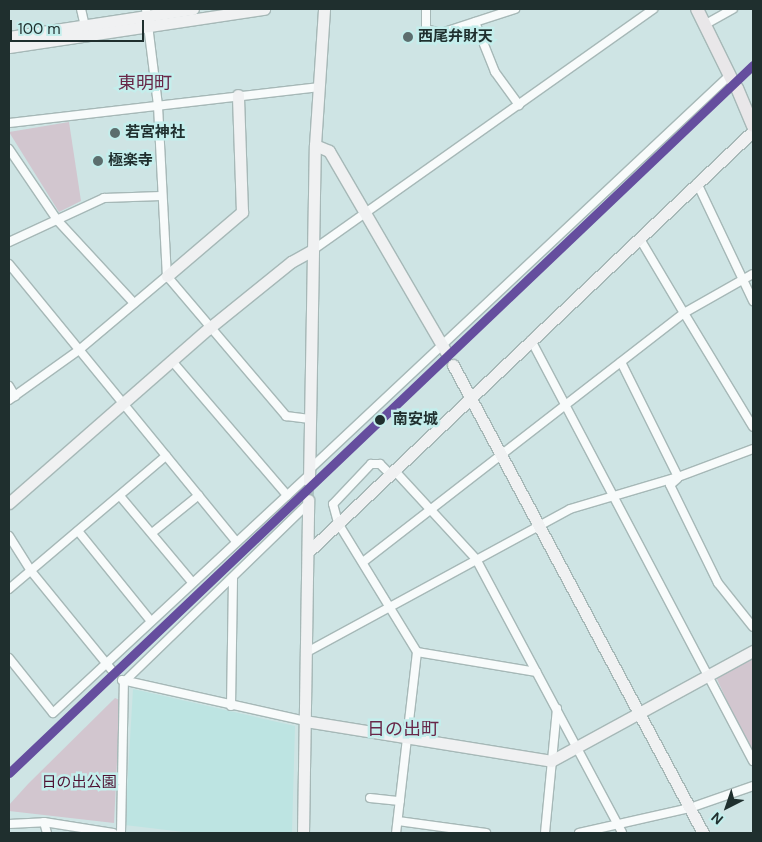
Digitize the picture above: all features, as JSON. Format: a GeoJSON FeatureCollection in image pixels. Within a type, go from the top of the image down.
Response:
{"type":"FeatureCollection","features":[{"type":"Feature","properties":{"kind":"main road"},"geometry":{"type":"LineString","coordinates":[[697,9],[753,126]]}},
{"type":"Feature","properties":{"kind":"street"},"geometry":{"type":"LineString","coordinates":[[80,9],[85,26]]}},
{"type":"Feature","properties":{"kind":"street"},"geometry":{"type":"LineString","coordinates":[[9,37],[193,9]]}},
{"type":"Feature","properties":{"kind":"street"},"geometry":{"type":"LineString","coordinates":[[9,47],[148,17],[264,9]]}},
{"type":"Feature","properties":{"kind":"street"},"geometry":{"type":"LineString","coordinates":[[310,475],[316,144],[324,9]]}},
{"type":"Feature","properties":{"kind":"street"},"geometry":{"type":"LineString","coordinates":[[426,9],[426,29],[441,33],[515,9]]}},
{"type":"Feature","properties":{"kind":"street"},"geometry":{"type":"LineString","coordinates":[[9,503],[208,330],[291,262],[313,250],[653,9]]}},
{"type":"Feature","properties":{"kind":"street"},"geometry":{"type":"LineString","coordinates":[[704,25],[733,9]]}},
{"type":"Feature","properties":{"kind":"street"},"geometry":{"type":"LineString","coordinates":[[148,17],[158,106],[161,196],[167,276],[208,330],[286,416],[310,419]]}},
{"type":"Feature","properties":{"kind":"street"},"geometry":{"type":"LineString","coordinates":[[475,22],[495,72],[519,105]]}},
{"type":"Feature","properties":{"kind":"street"},"geometry":{"type":"LineString","coordinates":[[9,658],[53,713],[109,666],[151,621],[192,582],[310,475],[733,81]]}},
{"type":"Feature","properties":{"kind":"street"},"geometry":{"type":"LineString","coordinates":[[9,123],[318,87]]}},
{"type":"Feature","properties":{"kind":"street"},"geometry":{"type":"LineString","coordinates":[[9,386],[12,398],[79,350],[242,212],[238,95]]}},
{"type":"Feature","properties":{"kind":"street"},"geometry":{"type":"LineString","coordinates":[[308,552],[470,396],[640,239],[753,131]]}},
{"type":"Feature","properties":{"kind":"street"},"geometry":{"type":"LineString","coordinates":[[316,144],[329,151],[444,349]]}},
{"type":"Feature","properties":{"kind":"street"},"geometry":{"type":"LineString","coordinates":[[9,149],[58,221],[134,303]]}},
{"type":"Feature","properties":{"kind":"street"},"geometry":{"type":"LineString","coordinates":[[697,183],[753,301]]}},
{"type":"Feature","properties":{"kind":"street"},"geometry":{"type":"LineString","coordinates":[[9,242],[58,221],[104,198],[161,196]]}},
{"type":"Feature","properties":{"kind":"street"},"geometry":{"type":"LineString","coordinates":[[640,239],[753,427]]}},
{"type":"Feature","properties":{"kind":"street"},"geometry":{"type":"LineString","coordinates":[[9,264],[236,541]]}},
{"type":"Feature","properties":{"kind":"street"},"geometry":{"type":"LineString","coordinates":[[363,562],[684,313],[753,274]]}},
{"type":"Feature","properties":{"kind":"street"},"geometry":{"type":"LineString","coordinates":[[531,340],[564,406],[753,761]]}},
{"type":"Feature","properties":{"kind":"street"},"geometry":{"type":"LineString","coordinates":[[172,361],[288,495]]}},
{"type":"Feature","properties":{"kind":"street"},"geometry":{"type":"LineString","coordinates":[[621,362],[678,477]]}},
{"type":"Feature","properties":{"kind":"street"},"geometry":{"type":"LineString","coordinates":[[453,364],[504,453],[703,833]]}},
{"type":"Feature","properties":{"kind":"street"},"geometry":{"type":"LineString","coordinates":[[307,652],[540,524],[613,495],[678,477],[752,452]]}},
{"type":"Feature","properties":{"kind":"street"},"geometry":{"type":"LineString","coordinates":[[9,589],[166,456]]}},
{"type":"Feature","properties":{"kind":"street"},"geometry":{"type":"LineString","coordinates":[[396,833],[418,652],[338,523],[334,500],[371,464],[380,464],[392,472],[432,510],[476,558],[622,833]]}},
{"type":"Feature","properties":{"kind":"street"},"geometry":{"type":"LineString","coordinates":[[678,477],[670,485],[718,583],[753,627]]}},
{"type":"Feature","properties":{"kind":"street"},"geometry":{"type":"LineString","coordinates":[[152,534],[199,495]]}},
{"type":"Feature","properties":{"kind":"street"},"geometry":{"type":"LineString","coordinates":[[120,496],[192,582]]}},
{"type":"Feature","properties":{"kind":"street"},"geometry":{"type":"LineString","coordinates":[[303,833],[308,502]]}},
{"type":"Feature","properties":{"kind":"street"},"geometry":{"type":"LineString","coordinates":[[121,833],[122,680],[233,578],[308,502]]}},
{"type":"Feature","properties":{"kind":"street"},"geometry":{"type":"LineString","coordinates":[[78,531],[151,621]]}},
{"type":"Feature","properties":{"kind":"street"},"geometry":{"type":"LineString","coordinates":[[9,536],[31,571],[109,666]]}},
{"type":"Feature","properties":{"kind":"street"},"geometry":{"type":"LineString","coordinates":[[231,706],[233,578]]}},
{"type":"Feature","properties":{"kind":"street"},"geometry":{"type":"LineString","coordinates":[[122,680],[231,706],[305,721],[551,762],[753,651]]}},
{"type":"Feature","properties":{"kind":"street"},"geometry":{"type":"LineString","coordinates":[[418,652],[536,672]]}},
{"type":"Feature","properties":{"kind":"street"},"geometry":{"type":"LineString","coordinates":[[545,833],[557,709]]}},
{"type":"Feature","properties":{"kind":"street"},"geometry":{"type":"LineString","coordinates":[[579,833],[690,808],[753,786]]}},
{"type":"Feature","properties":{"kind":"street"},"geometry":{"type":"LineString","coordinates":[[370,798],[400,801]]}},
{"type":"Feature","properties":{"kind":"street"},"geometry":{"type":"LineString","coordinates":[[398,821],[486,833]]}},
{"type":"Feature","properties":{"kind":"street"},"geometry":{"type":"LineString","coordinates":[[9,824],[44,822],[113,833]]}},
{"type":"Feature","properties":{"kind":"street"},"geometry":{"type":"LineString","coordinates":[[44,822],[47,833]]}},
{"type":"Feature","properties":{"kind":"shaded area"},"geometry":{"type":"Polygon","coordinates":[[[133,689],[295,726],[292,833],[192,833],[125,825],[133,689]]]}},
{"type":"Feature","properties":{"kind":"green space"},"geometry":{"type":"Polygon","coordinates":[[[69,122],[81,201],[59,212],[9,132],[69,122]]]}},
{"type":"Feature","properties":{"kind":"green space"},"geometry":{"type":"Polygon","coordinates":[[[753,657],[753,758],[716,677],[753,657]]]}},
{"type":"Feature","properties":{"kind":"green space","name":"日の出公園"},"geometry":{"type":"Polygon","coordinates":[[[115,698],[120,700],[114,823],[9,811],[9,805],[28,784],[115,698]]]}},
{"type":"Feature","properties":{"kind":"tunnel"},"geometry":{"type":"LineString","coordinates":[[308,500],[309,481]]}},
{"type":"Feature","properties":{"kind":"tunnel"},"geometry":{"type":"LineString","coordinates":[[111,669],[120,678]]}},
{"type":"Feature","properties":{"kind":"transit line"},"geometry":{"type":"LineString","coordinates":[[9,773],[753,65]]}},
{"type":"Feature","properties":{"kind":"place","name":"西尾弁財天"},"geometry":{"type":"Point","coordinates":[408,37]}},
{"type":"Feature","properties":{"kind":"place","name":"若宮神社"},"geometry":{"type":"Point","coordinates":[115,133]}},
{"type":"Feature","properties":{"kind":"place","name":"極楽寺"},"geometry":{"type":"Point","coordinates":[98,161]}},
{"type":"Feature","properties":{"kind":"place","name":"南安城"},"geometry":{"type":"Point","coordinates":[380,420]}},
{"type":"Feature","properties":{"kind":"district","name":"東明町"},"geometry":{"type":"Point","coordinates":[145,83]}},
{"type":"Feature","properties":{"kind":"district","name":"日の出町"},"geometry":{"type":"Point","coordinates":[403,729]}}]}
